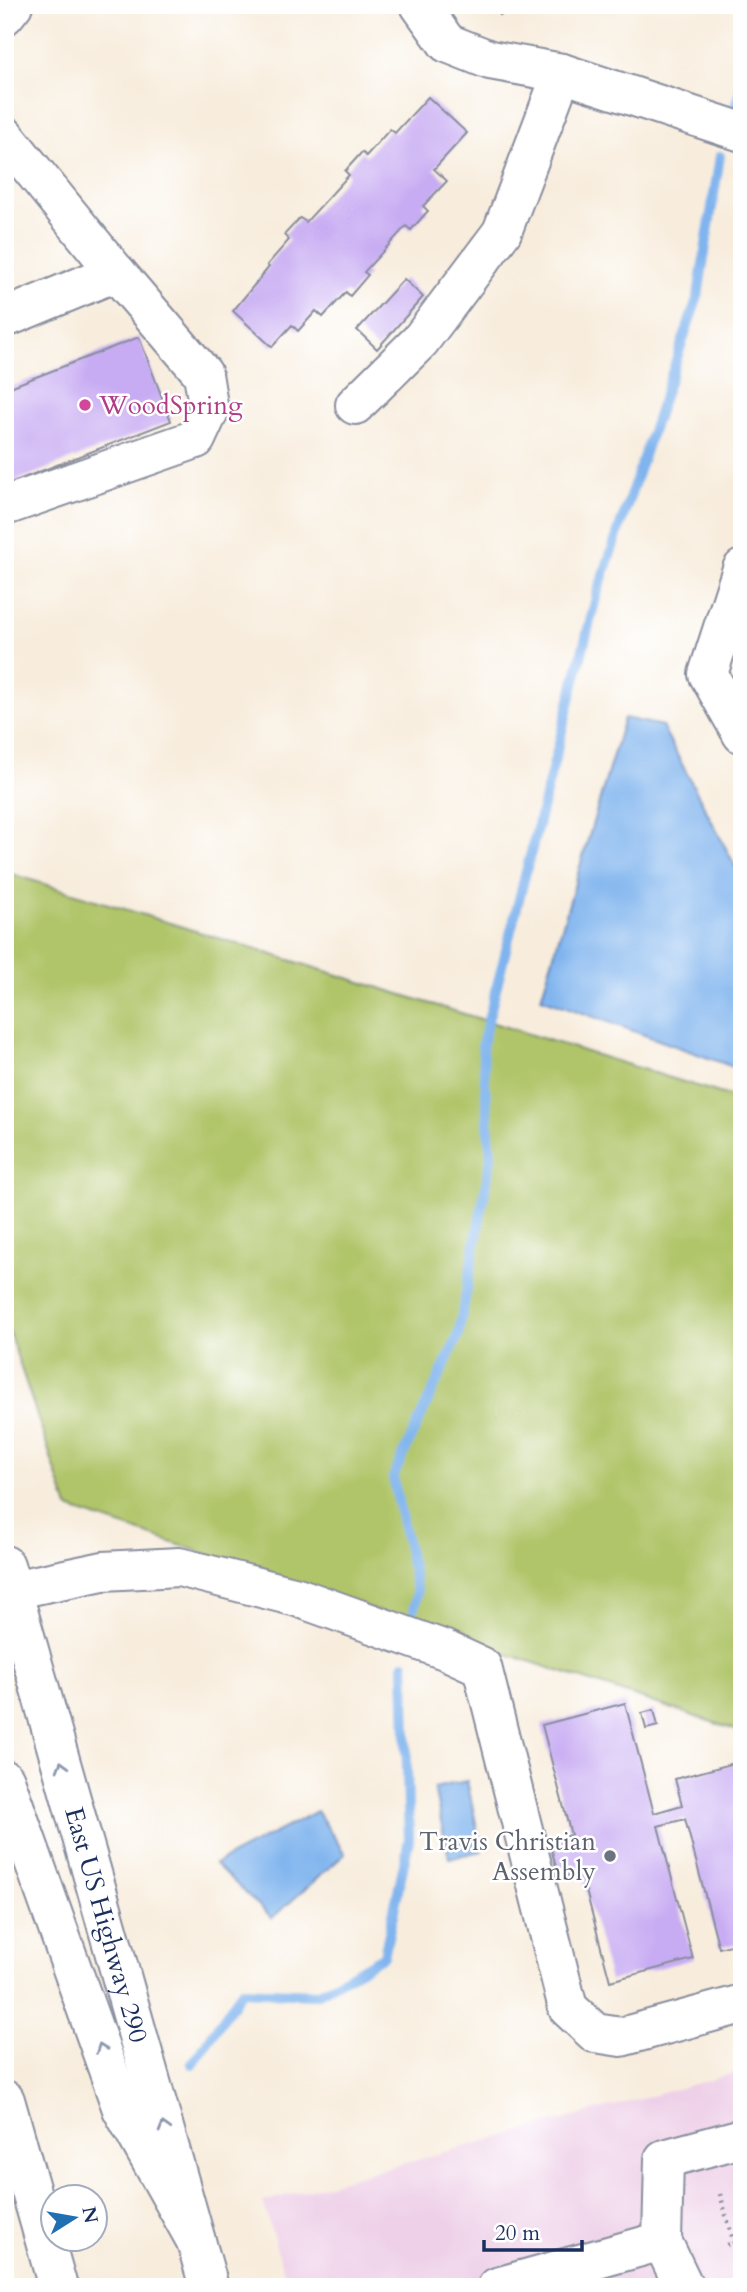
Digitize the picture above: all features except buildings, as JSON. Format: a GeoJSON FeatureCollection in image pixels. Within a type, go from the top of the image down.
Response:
{"type":"FeatureCollection","features":[{"type":"Feature","properties":{"kind":"main road"},"geometry":{"type":"LineString","coordinates":[[5,15],[13,5]]}},
{"type":"Feature","properties":{"kind":"main road"},"geometry":{"type":"LineString","coordinates":[[420,5],[447,43],[490,60],[562,73],[742,132]]}},
{"type":"Feature","properties":{"kind":"main road"},"geometry":{"type":"LineString","coordinates":[[355,405],[420,341],[502,232],[562,73]]}},
{"type":"Feature","properties":{"kind":"main road"},"geometry":{"type":"LineString","coordinates":[[5,136],[122,280],[203,374],[209,411],[196,439],[5,506]]}},
{"type":"Feature","properties":{"kind":"main road"},"geometry":{"type":"LineString","coordinates":[[5,318],[116,272],[122,280]]}},
{"type":"Feature","properties":{"kind":"main road"},"geometry":{"type":"LineString","coordinates":[[742,569],[708,674],[742,734]]}},
{"type":"Feature","properties":{"kind":"main road"},"geometry":{"type":"LineString","coordinates":[[9,1577],[179,1567],[297,1597],[445,1650],[482,1667],[568,2008],[595,2033],[621,2037],[742,2004]]}},
{"type":"Feature","properties":{"kind":"main road","name":"East US Highway 290"},"geometry":{"type":"LineString","coordinates":[[9,1577],[209,2287]]}},
{"type":"Feature","properties":{"kind":"main road"},"geometry":{"type":"LineString","coordinates":[[5,1780],[122,2109],[196,2241]]}},
{"type":"Feature","properties":{"kind":"main road"},"geometry":{"type":"LineString","coordinates":[[5,2100],[58,2287]]}},
{"type":"Feature","properties":{"kind":"main road"},"geometry":{"type":"LineString","coordinates":[[684,2287],[662,2241],[664,2159],[742,2138]]}},
{"type":"Feature","properties":{"kind":"main road"},"geometry":{"type":"LineString","coordinates":[[497,2287],[662,2241]]}},
{"type":"Feature","properties":{"kind":"path"},"geometry":{"type":"LineString","coordinates":[[720,2194],[734,2243],[724,2246]]}},
{"type":"Feature","properties":{"kind":"shaded area"},"geometry":{"type":"Polygon","coordinates":[[[742,2071],[742,2287],[288,2287],[263,2202],[742,2071]]]}},
{"type":"Feature","properties":{"kind":"green space"},"geometry":{"type":"Polygon","coordinates":[[[5,872],[742,1100],[742,1732],[68,1508],[5,1320],[5,872]]]}},
{"type":"Feature","properties":{"kind":"water"},"geometry":{"type":"Polygon","coordinates":[[[624,718],[662,726],[742,879],[742,1070],[541,998],[624,718]]]}},
{"type":"Feature","properties":{"kind":"water"},"geometry":{"type":"Polygon","coordinates":[[[467,1781],[482,1851],[449,1858],[434,1788],[467,1781]]]}},
{"type":"Feature","properties":{"kind":"water"},"geometry":{"type":"Polygon","coordinates":[[[317,1811],[345,1854],[272,1918],[215,1864],[317,1811]]]}},
{"type":"Feature","properties":{"kind":"waterway"},"geometry":{"type":"LineString","coordinates":[[736,104],[742,86]]}},
{"type":"Feature","properties":{"kind":"waterway"},"geometry":{"type":"LineString","coordinates":[[414,1610],[417,1592],[393,1477],[458,1336],[491,1158],[482,1044],[597,594],[698,296],[720,156]]}},
{"type":"Feature","properties":{"kind":"waterway"},"geometry":{"type":"LineString","coordinates":[[192,2064],[242,1991],[317,1994],[384,1956],[409,1840],[404,1664]]}},
{"type":"Feature","properties":{"kind":"place","name":"WoodSpring"},"geometry":{"type":"Point","coordinates":[85,405]}},
{"type":"Feature","properties":{"kind":"place","name":"Travis Christian Assembly"},"geometry":{"type":"Point","coordinates":[610,1856]}}]}
